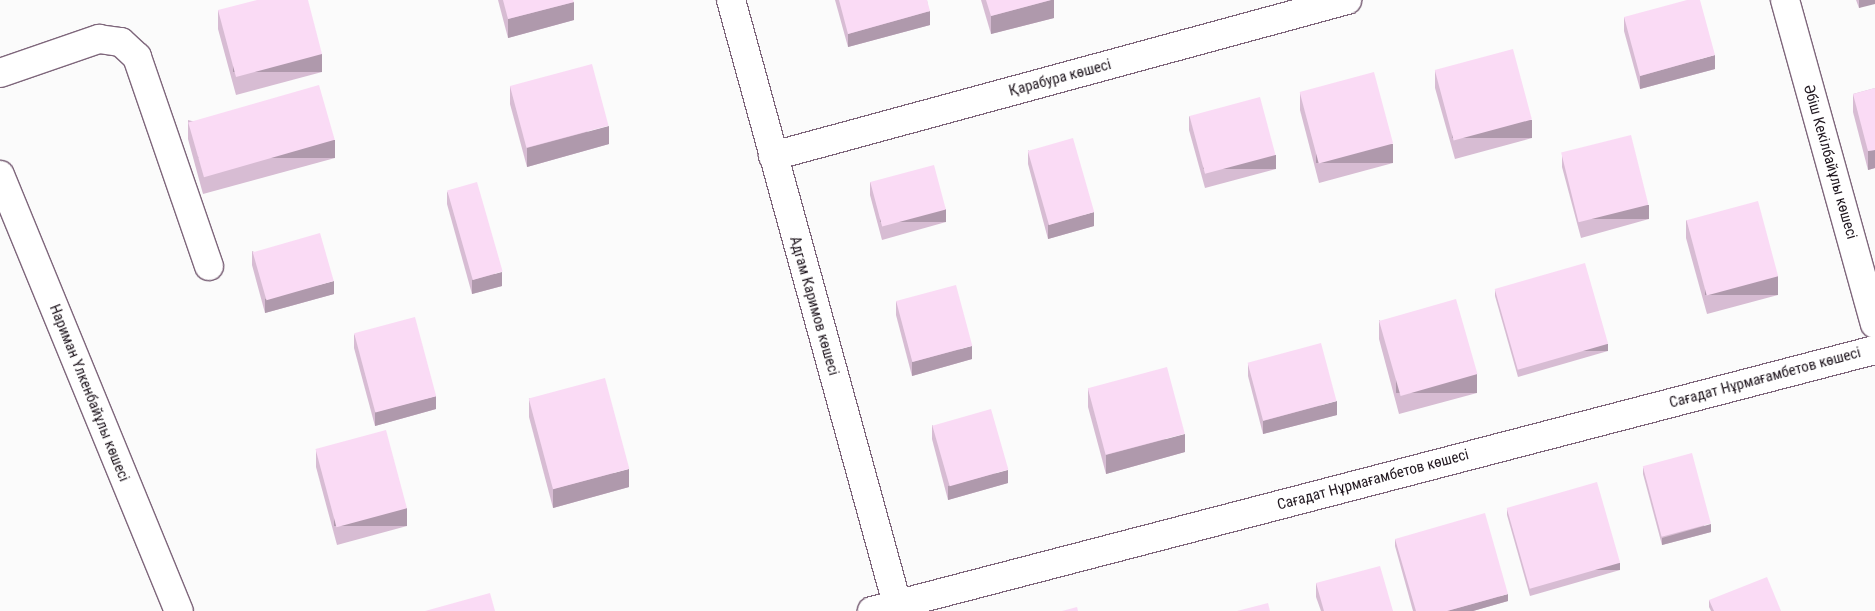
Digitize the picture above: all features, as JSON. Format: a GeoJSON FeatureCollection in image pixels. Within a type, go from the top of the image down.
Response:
{"type":"FeatureCollection","features":[{"type":"Feature","properties":{"kind":"street","name":"Адгам Каримов көшесі"},"geometry":{"type":"LineString","coordinates":[[731,0],[889,609]]}},
{"type":"Feature","properties":{"kind":"street","name":"Қарабура көшесі"},"geometry":{"type":"LineString","coordinates":[[773,156],[1347,0]]}},
{"type":"Feature","properties":{"kind":"street","name":"Әбіш Кекілбайұлы көшесі"},"geometry":{"type":"LineString","coordinates":[[1785,0],[1875,324]]}},
{"type":"Feature","properties":{"kind":"street"},"geometry":{"type":"LineString","coordinates":[[0,73],[99,39],[121,42],[137,57],[209,266]]}},
{"type":"Feature","properties":{"kind":"street","name":"Нариман Үлкенбайұлы көшесі"},"geometry":{"type":"LineString","coordinates":[[0,175],[179,611]]}},
{"type":"Feature","properties":{"kind":"street","name":"Сағадат Нұрмағамбетов көшесі"},"geometry":{"type":"LineString","coordinates":[[889,609],[1875,350]]}},
{"type":"Feature","properties":{"kind":"building"},"geometry":{"type":"Polygon","coordinates":[[[257,0],[308,0],[322,54],[236,77],[218,10],[257,0]]]}},
{"type":"Feature","properties":{"kind":"building"},"geometry":{"type":"Polygon","coordinates":[[[503,0],[573,0],[574,2],[508,19],[503,0]]]}},
{"type":"Feature","properties":{"kind":"building"},"geometry":{"type":"Polygon","coordinates":[[[839,0],[927,0],[930,11],[848,34],[839,0]]]}},
{"type":"Feature","properties":{"kind":"building"},"geometry":{"type":"Polygon","coordinates":[[[986,0],[1051,0],[991,16],[986,0]]]}},
{"type":"Feature","properties":{"kind":"building"},"geometry":{"type":"Polygon","coordinates":[[[1687,0],[1700,0],[1715,55],[1640,76],[1624,17],[1687,0]]]}},
{"type":"Feature","properties":{"kind":"building"},"geometry":{"type":"Polygon","coordinates":[[[1513,49],[1532,120],[1454,140],[1435,70],[1513,49]]]}},
{"type":"Feature","properties":{"kind":"building"},"geometry":{"type":"Polygon","coordinates":[[[592,64],[609,126],[526,148],[510,86],[592,64]]]}},
{"type":"Feature","properties":{"kind":"building"},"geometry":{"type":"Polygon","coordinates":[[[1374,72],[1393,143],[1319,163],[1300,92],[1374,72]]]}},
{"type":"Feature","properties":{"kind":"building"},"geometry":{"type":"Polygon","coordinates":[[[319,85],[335,140],[204,177],[188,122],[319,85]]]}},
{"type":"Feature","properties":{"kind":"building"},"geometry":{"type":"Polygon","coordinates":[[[1875,88],[1875,150],[1868,151],[1853,94],[1875,88]]]}},
{"type":"Feature","properties":{"kind":"building"},"geometry":{"type":"Polygon","coordinates":[[[1260,97],[1276,155],[1205,174],[1189,116],[1260,97]]]}},
{"type":"Feature","properties":{"kind":"building"},"geometry":{"type":"Polygon","coordinates":[[[1631,135],[1648,205],[1579,222],[1561,152],[1631,135]]]}},
{"type":"Feature","properties":{"kind":"building"},"geometry":{"type":"Polygon","coordinates":[[[1073,138],[1094,212],[1049,225],[1028,151],[1073,138]]]}},
{"type":"Feature","properties":{"kind":"building"},"geometry":{"type":"Polygon","coordinates":[[[934,165],[946,209],[882,227],[870,182],[934,165]]]}},
{"type":"Feature","properties":{"kind":"building"},"geometry":{"type":"Polygon","coordinates":[[[477,182],[503,271],[473,280],[447,191],[477,182]]]}},
{"type":"Feature","properties":{"kind":"building"},"geometry":{"type":"Polygon","coordinates":[[[1758,201],[1778,276],[1707,295],[1687,220],[1758,201]]]}},
{"type":"Feature","properties":{"kind":"building"},"geometry":{"type":"Polygon","coordinates":[[[320,233],[334,281],[266,300],[253,252],[320,233]]]}},
{"type":"Feature","properties":{"kind":"building"},"geometry":{"type":"Polygon","coordinates":[[[1585,263],[1608,344],[1518,370],[1495,289],[1585,263]]]}},
{"type":"Feature","properties":{"kind":"building"},"geometry":{"type":"Polygon","coordinates":[[[956,285],[972,346],[912,362],[896,301],[956,285]]]}},
{"type":"Feature","properties":{"kind":"building"},"geometry":{"type":"Polygon","coordinates":[[[1456,299],[1477,374],[1401,396],[1379,321],[1456,299]]]}},
{"type":"Feature","properties":{"kind":"building"},"geometry":{"type":"Polygon","coordinates":[[[415,317],[436,396],[375,413],[354,333],[415,317]]]}},
{"type":"Feature","properties":{"kind":"building"},"geometry":{"type":"Polygon","coordinates":[[[1321,343],[1337,401],[1263,421],[1248,363],[1321,343]]]}},
{"type":"Feature","properties":{"kind":"building"},"geometry":{"type":"Polygon","coordinates":[[[1167,367],[1185,434],[1106,455],[1088,388],[1167,367]]]}},
{"type":"Feature","properties":{"kind":"building"},"geometry":{"type":"Polygon","coordinates":[[[605,378],[629,469],[553,489],[529,398],[605,378]]]}},
{"type":"Feature","properties":{"kind":"building"},"geometry":{"type":"Polygon","coordinates":[[[991,409],[1008,470],[950,486],[932,426],[991,409]]]}},
{"type":"Feature","properties":{"kind":"building"},"geometry":{"type":"Polygon","coordinates":[[[386,430],[407,508],[336,527],[315,449],[386,430]]]}},
{"type":"Feature","properties":{"kind":"building"},"geometry":{"type":"Polygon","coordinates":[[[1692,453],[1711,524],[1662,537],[1643,466],[1692,453]]]}},
{"type":"Feature","properties":{"kind":"building"},"geometry":{"type":"Polygon","coordinates":[[[1597,482],[1620,563],[1530,589],[1507,508],[1597,482]]]}},
{"type":"Feature","properties":{"kind":"building"},"geometry":{"type":"Polygon","coordinates":[[[1485,513],[1508,594],[1447,611],[1416,611],[1395,539],[1485,513]]]}},
{"type":"Feature","properties":{"kind":"building"},"geometry":{"type":"Polygon","coordinates":[[[1380,566],[1393,611],[1324,611],[1316,583],[1380,566]]]}},
{"type":"Feature","properties":{"kind":"building"},"geometry":{"type":"Polygon","coordinates":[[[1767,577],[1781,611],[1714,611],[1709,600],[1767,577]]]}},
{"type":"Feature","properties":{"kind":"building"},"geometry":{"type":"Polygon","coordinates":[[[490,593],[495,611],[425,611],[490,593]]]}},
{"type":"Feature","properties":{"kind":"building"},"geometry":{"type":"Polygon","coordinates":[[[1268,603],[1270,611],[1237,611],[1268,603]]]}},
{"type":"Feature","properties":{"kind":"building"},"geometry":{"type":"Polygon","coordinates":[[[1077,607],[1078,611],[1062,611],[1077,607]]]}}]}
